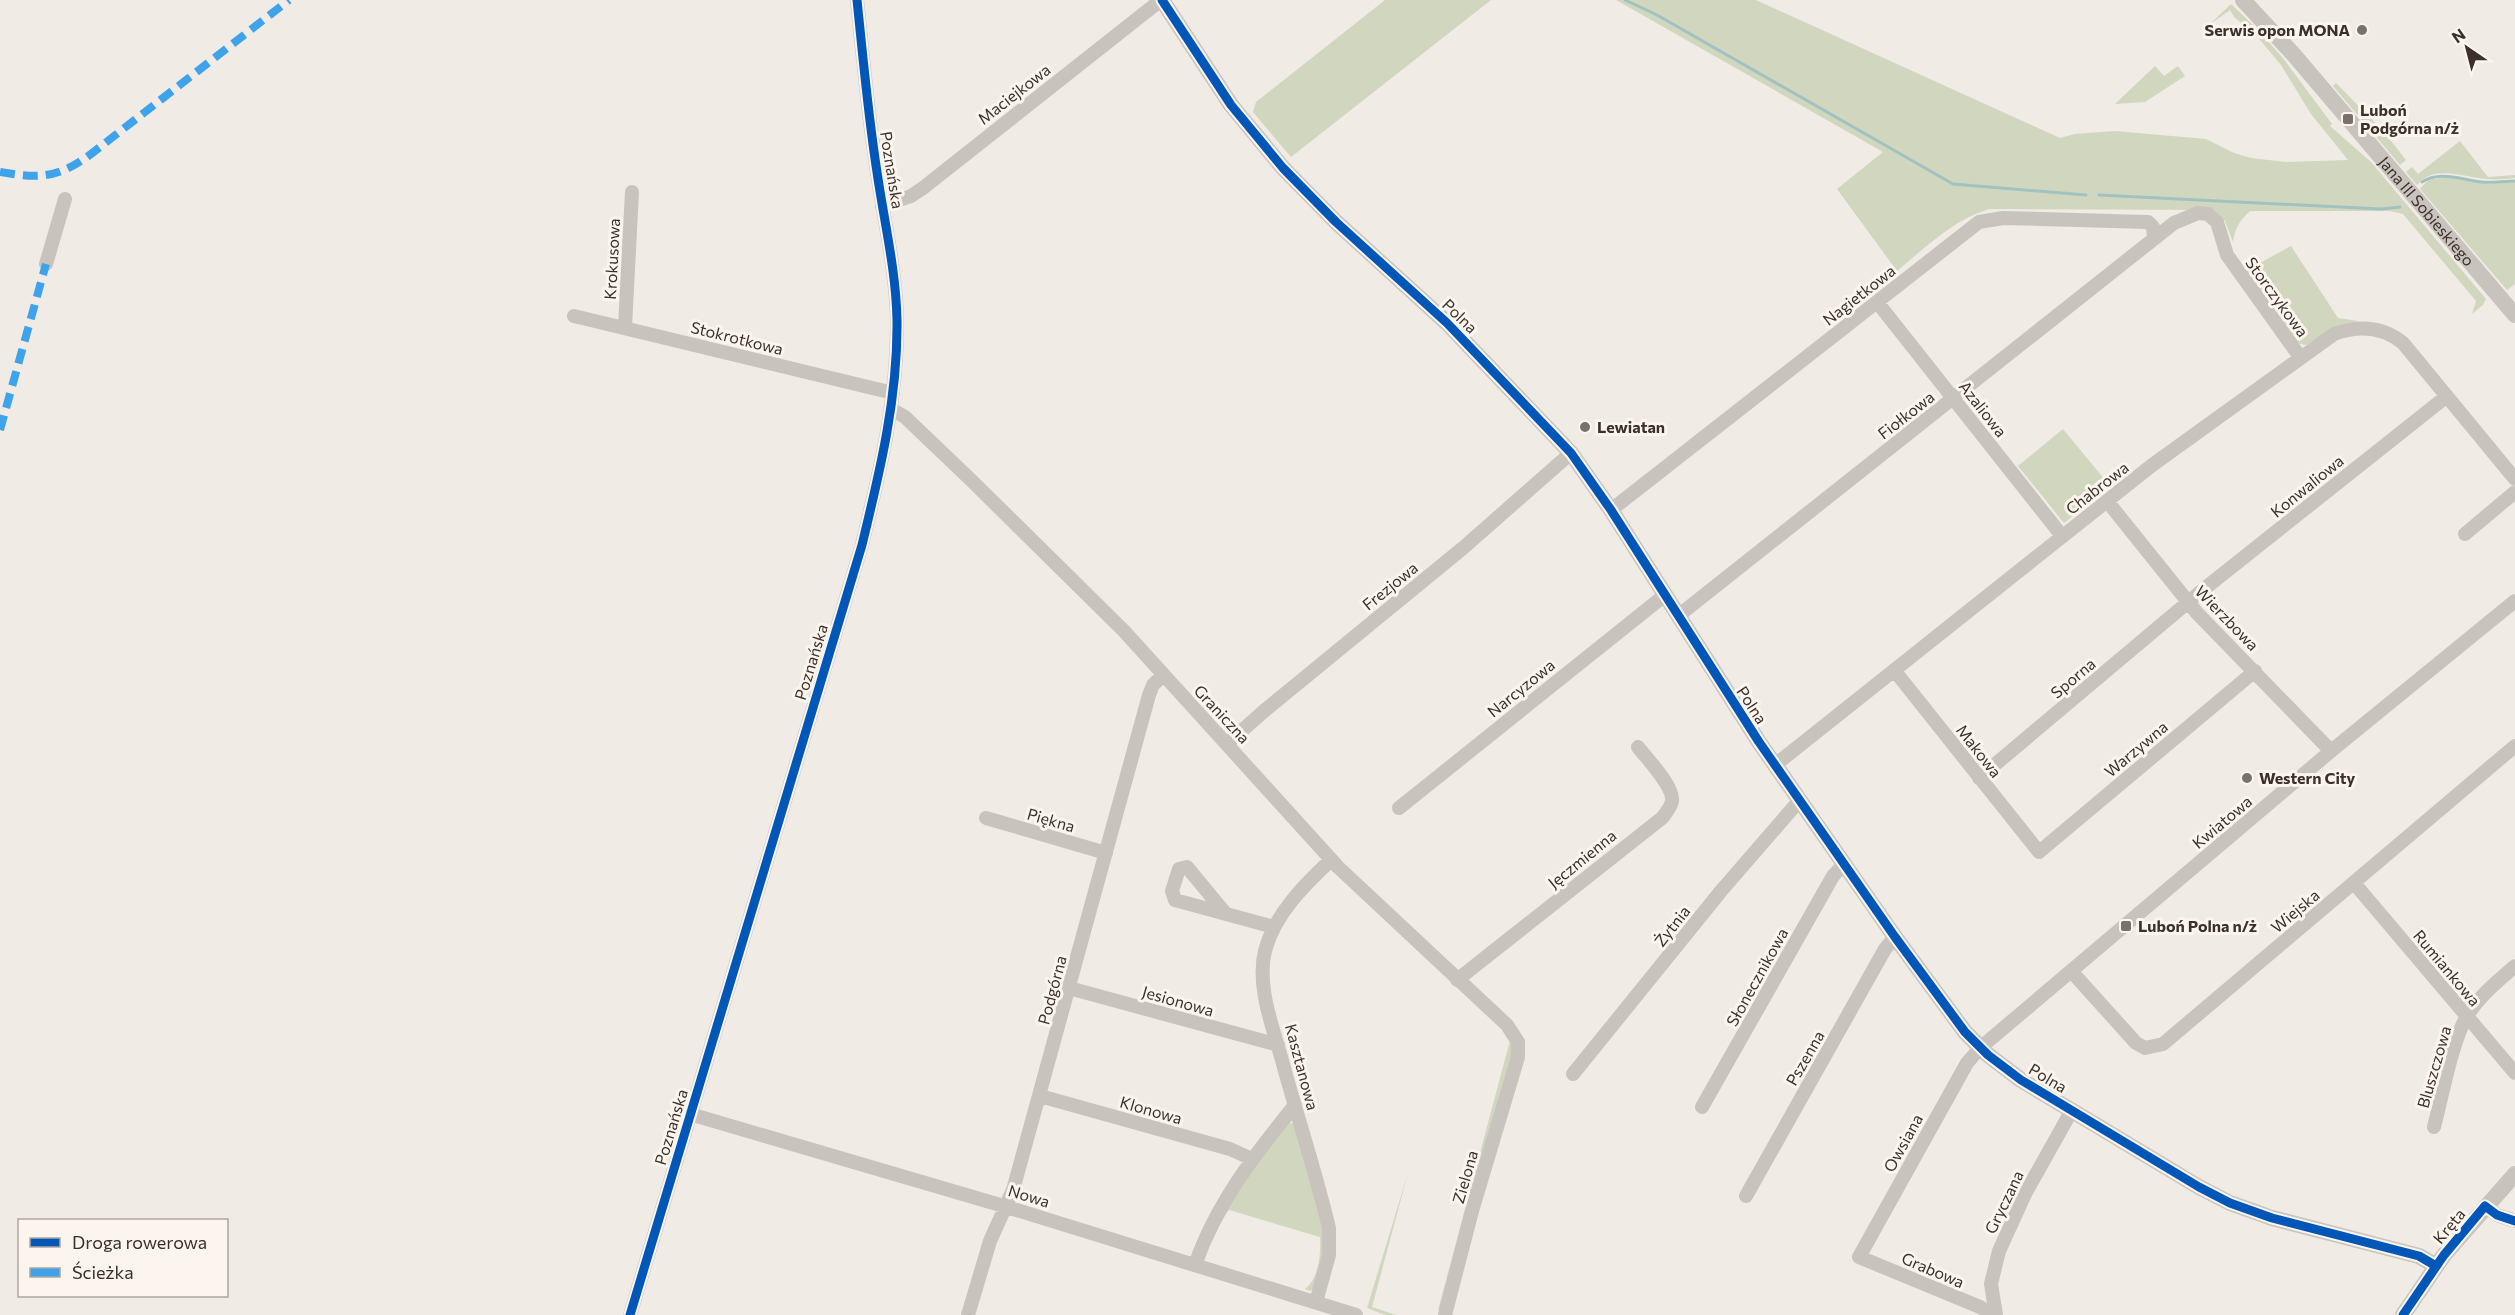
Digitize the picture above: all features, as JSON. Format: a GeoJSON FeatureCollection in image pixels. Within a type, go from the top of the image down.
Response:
{"type":"FeatureCollection","features":[{"type":"Feature","properties":{"kind":"street","name":"Poznańska"},"geometry":{"type":"LineString","coordinates":[[630,1315],[862,544],[879,476],[891,409],[896,302],[890,244],[871,131],[857,0]]}},
{"type":"Feature","properties":{"kind":"street","name":"Maciejkowa"},"geometry":{"type":"LineString","coordinates":[[882,206],[911,196],[923,188],[1161,0]]}},
{"type":"Feature","properties":{"kind":"street","name":"Polna"},"geometry":{"type":"LineString","coordinates":[[1161,0],[1231,105],[1287,173],[1336,222],[1447,323],[1571,453],[1611,510],[1774,765],[1895,938],[1954,1018],[1980,1048],[2021,1080],[2199,1187],[2230,1203],[2272,1218],[2413,1255],[2436,1266]]}},
{"type":"Feature","properties":{"kind":"street","name":"Jana III Sobieskiego"},"geometry":{"type":"LineString","coordinates":[[2243,0],[2294,55],[2515,315]]}},
{"type":"Feature","properties":{"kind":"street","name":"Krokusowa"},"geometry":{"type":"LineString","coordinates":[[625,327],[632,192]]}},
{"type":"Feature","properties":{"kind":"street"},"geometry":{"type":"LineString","coordinates":[[46,264],[64,199]]}},
{"type":"Feature","properties":{"kind":"street","name":"Storczykowa"},"geometry":{"type":"LineString","coordinates":[[2154,239],[2174,223],[2186,217],[2198,213],[2208,214],[2217,222],[2227,255],[2300,357]]}},
{"type":"Feature","properties":{"kind":"street","name":"Nagietkowa"},"geometry":{"type":"LineString","coordinates":[[1611,510],[1965,231],[1989,219],[2148,222],[2153,227],[2154,239]]}},
{"type":"Feature","properties":{"kind":"street","name":"Fiołkowa"},"geometry":{"type":"LineString","coordinates":[[1678,616],[2154,239]]}},
{"type":"Feature","properties":{"kind":"street","name":"Azaliowa"},"geometry":{"type":"LineString","coordinates":[[1877,302],[2062,536]]}},
{"type":"Feature","properties":{"kind":"street","name":"Stokrotkowa"},"geometry":{"type":"LineString","coordinates":[[574,316],[893,393]]}},
{"type":"Feature","properties":{"kind":"street","name":"Chabrowa"},"geometry":{"type":"LineString","coordinates":[[1774,765],[2107,501],[2334,334],[2358,327],[2378,329],[2403,343],[2515,479]]}},
{"type":"Feature","properties":{"kind":"street","name":"Konwaliowa"},"geometry":{"type":"LineString","coordinates":[[2188,602],[2447,396]]}},
{"type":"Feature","properties":{"kind":"street","name":"Graniczna"},"geometry":{"type":"LineString","coordinates":[[891,409],[905,417],[1124,631],[1228,743],[1331,860],[1511,1029],[1518,1049]]}},
{"type":"Feature","properties":{"kind":"street","name":"Frezjowa"},"geometry":{"type":"LineString","coordinates":[[1228,743],[1463,548],[1571,453]]}},
{"type":"Feature","properties":{"kind":"street"},"geometry":{"type":"LineString","coordinates":[[2465,534],[2515,492]]}},
{"type":"Feature","properties":{"kind":"street","name":"Wierzbowa"},"geometry":{"type":"LineString","coordinates":[[2107,501],[2188,602],[2331,751]]}},
{"type":"Feature","properties":{"kind":"street","name":"Narcyzowa"},"geometry":{"type":"LineString","coordinates":[[1398,808],[1665,595]]}},
{"type":"Feature","properties":{"kind":"street","name":"Kwiatowa"},"geometry":{"type":"LineString","coordinates":[[1980,1048],[2331,751],[2515,601]]}},
{"type":"Feature","properties":{"kind":"street","name":"Sporna"},"geometry":{"type":"LineString","coordinates":[[1979,778],[2188,602]]}},
{"type":"Feature","properties":{"kind":"street","name":"Makowa"},"geometry":{"type":"LineString","coordinates":[[1894,670],[2039,852]]}},
{"type":"Feature","properties":{"kind":"street","name":"Warzywna"},"geometry":{"type":"LineString","coordinates":[[2039,852],[2255,671]]}},
{"type":"Feature","properties":{"kind":"street","name":"Podgórna"},"geometry":{"type":"LineString","coordinates":[[968,1315],[990,1241],[1007,1207],[1040,1096],[1149,695],[1153,685],[1163,675]]}},
{"type":"Feature","properties":{"kind":"street","name":"Wiejska"},"geometry":{"type":"LineString","coordinates":[[2072,972],[2133,1040],[2145,1048],[2163,1044],[2515,746]]}},
{"type":"Feature","properties":{"kind":"street","name":"Jęczmienna"},"geometry":{"type":"LineString","coordinates":[[1457,980],[1662,818],[1672,803],[1672,794],[1667,784],[1638,747]]}},
{"type":"Feature","properties":{"kind":"street","name":"Żytnia"},"geometry":{"type":"LineString","coordinates":[[1573,1074],[1705,911],[1799,801]]}},
{"type":"Feature","properties":{"kind":"street","name":"Piękna"},"geometry":{"type":"LineString","coordinates":[[986,818],[1106,853]]}},
{"type":"Feature","properties":{"kind":"street","name":"Kasztanowa"},"geometry":{"type":"LineString","coordinates":[[1316,1302],[1327,1265],[1330,1237],[1278,1045],[1263,973],[1264,954],[1274,927],[1331,860]]}},
{"type":"Feature","properties":{"kind":"street","name":"Słonecznikowa"},"geometry":{"type":"LineString","coordinates":[[1702,1107],[1833,876],[1844,864]]}},
{"type":"Feature","properties":{"kind":"street","name":"Rumiankowa"},"geometry":{"type":"LineString","coordinates":[[2354,883],[2515,1074]]}},
{"type":"Feature","properties":{"kind":"street"},"geometry":{"type":"LineString","coordinates":[[1225,914],[1274,927]]}},
{"type":"Feature","properties":{"kind":"street","name":"Pszenna"},"geometry":{"type":"LineString","coordinates":[[1746,1196],[1884,952],[1895,938]]}},
{"type":"Feature","properties":{"kind":"street","name":"Bluszczowa"},"geometry":{"type":"LineString","coordinates":[[2434,1127],[2458,1036],[2466,1017],[2479,999],[2515,966]]}},
{"type":"Feature","properties":{"kind":"street","name":"Jesionowa"},"geometry":{"type":"LineString","coordinates":[[1069,988],[1278,1045]]}},
{"type":"Feature","properties":{"kind":"street","name":"Owsiana"},"geometry":{"type":"LineString","coordinates":[[1859,1257],[1958,1078],[1980,1048]]}},
{"type":"Feature","properties":{"kind":"street","name":"Zielona"},"geometry":{"type":"LineString","coordinates":[[1445,1315],[1518,1049]]}},
{"type":"Feature","properties":{"kind":"street","name":"Klonowa"},"geometry":{"type":"LineString","coordinates":[[1040,1096],[1230,1149],[1252,1159]]}},
{"type":"Feature","properties":{"kind":"street"},"geometry":{"type":"LineString","coordinates":[[1194,1264],[1209,1227],[1252,1159],[1294,1104]]}},
{"type":"Feature","properties":{"kind":"street","name":"Gryczana"},"geometry":{"type":"LineString","coordinates":[[1995,1315],[1991,1284],[1999,1251],[2025,1194],[2072,1110]]}},
{"type":"Feature","properties":{"kind":"street","name":"Nowa"},"geometry":{"type":"LineString","coordinates":[[690,1114],[1007,1207],[1356,1315]]}},
{"type":"Feature","properties":{"kind":"street","name":"Kręta"},"geometry":{"type":"LineString","coordinates":[[2403,1315],[2436,1266],[2485,1206],[2515,1174]]}},
{"type":"Feature","properties":{"kind":"street"},"geometry":{"type":"LineString","coordinates":[[2485,1206],[2497,1215],[2515,1221]]}},
{"type":"Feature","properties":{"kind":"street","name":"Grabowa"},"geometry":{"type":"LineString","coordinates":[[1859,1257],[1995,1315]]}},
{"type":"Feature","properties":{"kind":"green space"},"geometry":{"type":"Polygon","coordinates":[[[1385,0],[1491,0],[1291,157],[1253,112],[1256,102],[1385,0]]]}},
{"type":"Feature","properties":{"kind":"green space"},"geometry":{"type":"Polygon","coordinates":[[[1616,0],[1756,0],[2060,138],[2075,134],[2115,131],[2206,139],[2234,153],[2251,158],[2286,162],[2348,160],[2311,114],[2281,65],[2255,34],[2235,18],[2230,10],[2209,25],[2231,4],[2282,57],[2332,124],[2330,126],[2371,162],[2486,299],[2483,305],[2472,314],[2476,301],[2403,214],[2390,211],[2250,211],[2238,225],[2233,242],[2225,221],[2214,210],[1989,209],[1952,227],[1897,271],[1837,189],[1883,152],[1616,0]]]}},
{"type":"Feature","properties":{"kind":"green space"},"geometry":{"type":"Polygon","coordinates":[[[2155,66],[2164,76],[2178,66],[2185,76],[2145,102],[2115,104],[2155,66]]]}},
{"type":"Feature","properties":{"kind":"green space"},"geometry":{"type":"Polygon","coordinates":[[[2336,83],[2384,132],[2406,160],[2400,165],[2333,86],[2336,83]]]}},
{"type":"Feature","properties":{"kind":"green space"},"geometry":{"type":"Polygon","coordinates":[[[2460,141],[2488,177],[2515,175],[2515,178],[2489,179],[2440,173],[2431,175],[2417,185],[2406,172],[2412,167],[2418,174],[2460,141]]]}},
{"type":"Feature","properties":{"kind":"green space"},"geometry":{"type":"Polygon","coordinates":[[[2445,177],[2489,184],[2515,182],[2515,284],[2507,290],[2420,189],[2428,180],[2445,177]]]}},
{"type":"Feature","properties":{"kind":"green space"},"geometry":{"type":"Polygon","coordinates":[[[2291,246],[2338,318],[2358,321],[2339,325],[2306,345],[2297,343],[2245,271],[2291,246]]]}},
{"type":"Feature","properties":{"kind":"green space"},"geometry":{"type":"Polygon","coordinates":[[[2063,429],[2110,486],[2064,523],[2018,466],[2063,429]]]}},
{"type":"Feature","properties":{"kind":"green space"},"geometry":{"type":"Polygon","coordinates":[[[1511,1037],[1512,1055],[1441,1310],[1438,1310],[1511,1037]]]}},
{"type":"Feature","properties":{"kind":"green space"},"geometry":{"type":"Polygon","coordinates":[[[1289,1122],[1294,1124],[1324,1228],[1325,1247],[1313,1289],[1310,1291],[1305,1289],[1316,1272],[1320,1237],[1229,1210],[1217,1225],[1252,1168],[1289,1122]]]}},
{"type":"Feature","properties":{"kind":"green space"},"geometry":{"type":"Polygon","coordinates":[[[1408,1173],[1372,1307],[1396,1315],[1385,1315],[1367,1308],[1408,1173]]]}},
{"type":"Feature","properties":{"kind":"waterway"},"geometry":{"type":"LineString","coordinates":[[1625,0],[1657,15],[1953,184],[2086,195]]}},
{"type":"Feature","properties":{"kind":"waterway"},"geometry":{"type":"LineString","coordinates":[[2422,182],[2429,178],[2443,176],[2482,182],[2515,181]]}},
{"type":"Feature","properties":{"kind":"waterway"},"geometry":{"type":"LineString","coordinates":[[2099,195],[2381,209],[2400,207]]}},
{"type":"Feature","properties":{"kind":"marked path"},"geometry":{"type":"LineString","coordinates":[[0,172],[26,176],[48,175],[79,162],[289,0]]}},
{"type":"Feature","properties":{"kind":"marked path"},"geometry":{"type":"LineString","coordinates":[[0,430],[46,264]]}},
{"type":"Feature","properties":{"kind":"cycle path"},"geometry":{"type":"LineString","coordinates":[[630,1315],[862,545],[887,434],[897,349],[896,301],[871,129],[857,0]]}},
{"type":"Feature","properties":{"kind":"cycle path"},"geometry":{"type":"LineString","coordinates":[[1162,0],[1231,105],[1283,168],[1336,222],[1447,323],[1571,453],[1611,510],[1759,742],[1895,937],[1965,1032],[1988,1055],[2021,1080],[2199,1187],[2230,1203],[2272,1218],[2419,1256],[2436,1266]]}},
{"type":"Feature","properties":{"kind":"cycle path"},"geometry":{"type":"LineString","coordinates":[[2403,1315],[2444,1255],[2485,1206],[2497,1215],[2515,1221]]}},
{"type":"Feature","properties":{"kind":"place","name":"Serwis opon MONA"},"geometry":{"type":"Point","coordinates":[2362,30]}},
{"type":"Feature","properties":{"kind":"place","name":"Luboń Podgórna n/ż"},"geometry":{"type":"Point","coordinates":[2348,119]}},
{"type":"Feature","properties":{"kind":"place","name":"Lewiatan"},"geometry":{"type":"Point","coordinates":[1585,427]}},
{"type":"Feature","properties":{"kind":"place","name":"Western City"},"geometry":{"type":"Point","coordinates":[2247,778]}},
{"type":"Feature","properties":{"kind":"place","name":"Luboń Polna n/ż"},"geometry":{"type":"Point","coordinates":[2126,926]}}]}
